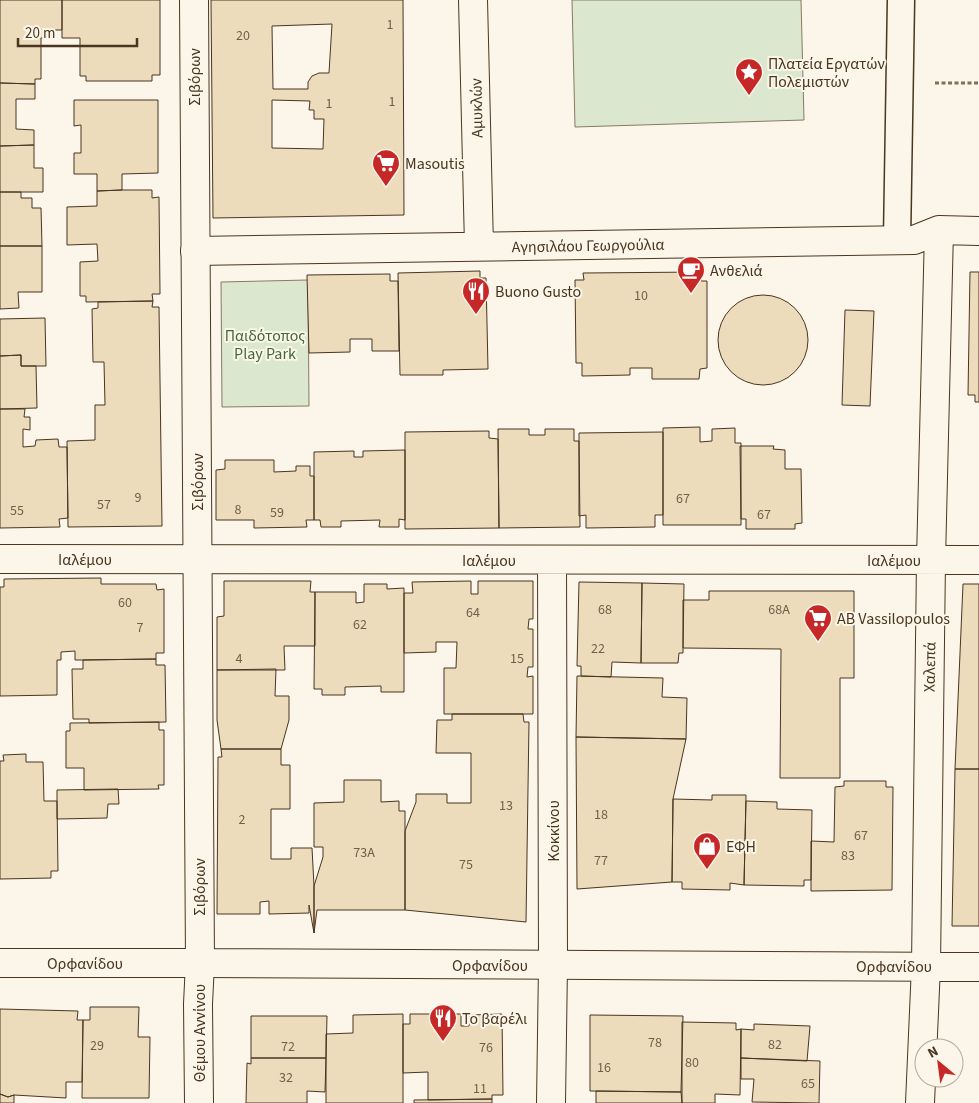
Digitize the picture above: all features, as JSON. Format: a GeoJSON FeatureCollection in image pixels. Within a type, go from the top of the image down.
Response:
{"type":"FeatureCollection","features":[{"type":"Feature","properties":{"kind":"street","name":"Σιβόρων"},"geometry":{"type":"LineString","coordinates":[[194,0],[200,963]]}},
{"type":"Feature","properties":{"kind":"street","name":"Αμυκλών"},"geometry":{"type":"LineString","coordinates":[[474,0],[479,246]]}},
{"type":"Feature","properties":{"kind":"street"},"geometry":{"type":"LineString","coordinates":[[897,240],[901,0]]}},
{"type":"Feature","properties":{"kind":"street","name":"Αγησιλάου Γεωργούλια"},"geometry":{"type":"LineString","coordinates":[[195,251],[914,240],[939,230],[979,231]]}},
{"type":"Feature","properties":{"kind":"street","name":"Χαλεπά"},"geometry":{"type":"LineString","coordinates":[[920,1103],[926,966],[931,560],[939,230]]}},
{"type":"Feature","properties":{"kind":"street","name":"Ιαλέμου"},"geometry":{"type":"LineString","coordinates":[[0,559],[979,560]]}},
{"type":"Feature","properties":{"kind":"street","name":"Κοκκίνου"},"geometry":{"type":"LineString","coordinates":[[551,1103],[553,965],[552,560]]}},
{"type":"Feature","properties":{"kind":"street","name":"Ορφανίδου"},"geometry":{"type":"LineString","coordinates":[[0,963],[979,967]]}},
{"type":"Feature","properties":{"kind":"street","name":"Θέμου Αννίνου"},"geometry":{"type":"LineString","coordinates":[[199,1103],[198,1004],[200,963]]}},
{"type":"Feature","properties":{"kind":"path"},"geometry":{"type":"LineString","coordinates":[[900,83],[979,83]]}},
{"type":"Feature","properties":{"kind":"green space"},"geometry":{"type":"Polygon","coordinates":[[[572,0],[801,0],[804,120],[575,127],[572,0]]]}},
{"type":"Feature","properties":{"kind":"green space","name":"Παιδότοπος Play Park"},"geometry":{"type":"Polygon","coordinates":[[[308,280],[309,406],[222,407],[221,282],[308,280]]]}},
{"type":"Feature","properties":{"kind":"building"},"geometry":{"type":"Polygon","coordinates":[[[0,0],[62,0],[62,30],[55,30],[55,38],[41,38],[41,79],[35,79],[35,84],[0,83],[0,0]]]}},
{"type":"Feature","properties":{"kind":"building"},"geometry":{"type":"Polygon","coordinates":[[[62,0],[160,0],[160,75],[152,75],[152,81],[86,81],[86,76],[80,76],[80,38],[62,38],[62,0]]]}},
{"type":"Feature","properties":{"kind":"building"},"geometry":{"type":"Polygon","coordinates":[[[211,0],[403,0],[404,215],[213,218],[211,0]],[[332,24],[272,26],[273,89],[308,89],[308,82],[312,76],[319,73],[329,73],[332,24]],[[272,100],[272,148],[323,149],[324,119],[314,119],[314,110],[309,110],[310,101],[272,100]]]}},
{"type":"Feature","properties":{"kind":"building"},"geometry":{"type":"Polygon","coordinates":[[[0,83],[35,84],[35,99],[16,99],[16,129],[34,130],[34,145],[0,146],[0,83]]]}},
{"type":"Feature","properties":{"kind":"building"},"geometry":{"type":"Polygon","coordinates":[[[74,100],[158,100],[158,173],[122,174],[122,190],[97,191],[97,174],[74,174],[74,153],[81,153],[81,125],[74,126],[74,100]]]}},
{"type":"Feature","properties":{"kind":"building"},"geometry":{"type":"Polygon","coordinates":[[[34,145],[34,168],[43,168],[43,192],[0,192],[0,146],[34,145]]]}},
{"type":"Feature","properties":{"kind":"building"},"geometry":{"type":"Polygon","coordinates":[[[152,190],[152,198],[159,197],[160,294],[152,294],[153,301],[86,302],[86,296],[80,296],[80,262],[98,261],[97,244],[67,245],[67,207],[97,206],[97,191],[152,190]]]}},
{"type":"Feature","properties":{"kind":"building"},"geometry":{"type":"Polygon","coordinates":[[[0,192],[21,192],[21,198],[32,198],[32,208],[41,208],[42,246],[0,246],[0,192]]]}},
{"type":"Feature","properties":{"kind":"building"},"geometry":{"type":"Polygon","coordinates":[[[0,246],[42,246],[42,292],[18,292],[19,308],[0,309],[0,246]]]}},
{"type":"Feature","properties":{"kind":"building"},"geometry":{"type":"Polygon","coordinates":[[[480,271],[480,278],[486,278],[488,369],[443,370],[443,375],[400,375],[398,273],[480,271]]]}},
{"type":"Feature","properties":{"kind":"building"},"geometry":{"type":"Polygon","coordinates":[[[701,272],[701,281],[707,281],[707,368],[700,369],[699,379],[652,379],[652,368],[630,368],[630,375],[582,376],[582,363],[576,363],[575,280],[584,280],[583,273],[701,272]]]}},
{"type":"Feature","properties":{"kind":"building"},"geometry":{"type":"Polygon","coordinates":[[[970,272],[979,272],[979,402],[975,402],[975,395],[968,395],[970,272]]]}},
{"type":"Feature","properties":{"kind":"building"},"geometry":{"type":"Polygon","coordinates":[[[390,274],[390,281],[398,281],[399,351],[372,351],[372,339],[350,339],[350,352],[309,353],[307,275],[390,274]]]}},
{"type":"Feature","properties":{"kind":"building"},"geometry":{"type":"Polygon","coordinates":[[[763,295],[780,299],[795,308],[804,323],[808,340],[804,357],[795,372],[780,381],[763,385],[746,381],[731,372],[722,357],[718,340],[722,323],[731,308],[746,299],[763,295]]]}},
{"type":"Feature","properties":{"kind":"building"},"geometry":{"type":"Polygon","coordinates":[[[153,301],[152,307],[159,307],[162,526],[68,527],[67,441],[95,440],[95,405],[105,405],[104,362],[93,362],[92,309],[98,308],[98,302],[153,301]]]}},
{"type":"Feature","properties":{"kind":"building"},"geometry":{"type":"Polygon","coordinates":[[[845,310],[874,311],[870,406],[842,405],[845,310]]]}},
{"type":"Feature","properties":{"kind":"building"},"geometry":{"type":"Polygon","coordinates":[[[45,318],[46,366],[21,366],[21,355],[0,356],[0,319],[45,318]]]}},
{"type":"Feature","properties":{"kind":"building"},"geometry":{"type":"Polygon","coordinates":[[[21,355],[21,366],[36,366],[37,408],[0,409],[0,356],[21,355]]]}},
{"type":"Feature","properties":{"kind":"building"},"geometry":{"type":"Polygon","coordinates":[[[0,409],[25,409],[24,417],[30,417],[30,430],[23,429],[23,447],[35,446],[36,440],[58,439],[59,447],[67,447],[68,518],[59,519],[60,527],[0,528],[0,409]]]}},
{"type":"Feature","properties":{"kind":"building"},"geometry":{"type":"Polygon","coordinates":[[[700,427],[700,442],[712,441],[712,429],[735,428],[735,443],[741,443],[741,525],[663,525],[663,428],[700,427]]]}},
{"type":"Feature","properties":{"kind":"building"},"geometry":{"type":"Polygon","coordinates":[[[498,429],[529,429],[529,435],[545,435],[545,429],[574,429],[574,441],[579,441],[580,527],[499,528],[498,429]]]}},
{"type":"Feature","properties":{"kind":"building"},"geometry":{"type":"Polygon","coordinates":[[[489,431],[489,438],[498,439],[499,528],[405,529],[405,432],[489,431]]]}},
{"type":"Feature","properties":{"kind":"building"},"geometry":{"type":"Polygon","coordinates":[[[663,432],[663,515],[655,515],[655,527],[586,528],[586,515],[579,516],[579,433],[663,432]]]}},
{"type":"Feature","properties":{"kind":"building"},"geometry":{"type":"Polygon","coordinates":[[[740,446],[774,446],[773,449],[785,450],[785,469],[801,469],[802,523],[795,524],[795,529],[746,529],[746,519],[741,519],[740,446]]]}},
{"type":"Feature","properties":{"kind":"building"},"geometry":{"type":"Polygon","coordinates":[[[405,450],[405,520],[399,519],[399,527],[379,527],[380,520],[341,521],[341,527],[321,527],[320,520],[314,520],[314,452],[354,451],[354,457],[363,457],[363,451],[405,450]]]}},
{"type":"Feature","properties":{"kind":"building"},"geometry":{"type":"Polygon","coordinates":[[[225,460],[274,460],[274,472],[296,471],[296,466],[310,466],[310,476],[314,476],[314,520],[306,520],[307,527],[254,528],[254,520],[216,520],[216,470],[225,469],[225,460]]]}},
{"type":"Feature","properties":{"kind":"building"},"geometry":{"type":"Polygon","coordinates":[[[101,578],[101,584],[156,584],[157,590],[164,589],[164,653],[156,653],[156,659],[75,660],[75,651],[61,652],[61,660],[57,660],[57,695],[0,696],[0,587],[4,587],[4,579],[101,578]]]}},
{"type":"Feature","properties":{"kind":"building"},"geometry":{"type":"Polygon","coordinates":[[[224,581],[311,581],[310,592],[315,592],[315,646],[284,646],[285,670],[217,670],[217,617],[224,616],[224,581]]]}},
{"type":"Feature","properties":{"kind":"building"},"geometry":{"type":"Polygon","coordinates":[[[471,581],[471,594],[478,594],[478,581],[533,581],[533,619],[529,619],[528,629],[533,629],[533,667],[528,667],[527,677],[533,676],[533,714],[444,714],[444,668],[456,668],[457,642],[436,642],[436,652],[404,653],[404,593],[413,593],[412,582],[471,581]]]}},
{"type":"Feature","properties":{"kind":"building"},"geometry":{"type":"Polygon","coordinates":[[[579,582],[642,583],[641,663],[612,662],[611,677],[581,676],[581,666],[577,666],[579,582]]]}},
{"type":"Feature","properties":{"kind":"building"},"geometry":{"type":"Polygon","coordinates":[[[642,583],[684,584],[683,653],[679,653],[678,663],[641,663],[642,583]]]}},
{"type":"Feature","properties":{"kind":"building"},"geometry":{"type":"Polygon","coordinates":[[[364,584],[387,584],[387,589],[404,588],[404,692],[381,692],[381,686],[345,687],[345,695],[322,695],[322,689],[314,689],[315,592],[356,592],[356,603],[364,602],[364,584]]]}},
{"type":"Feature","properties":{"kind":"building"},"geometry":{"type":"Polygon","coordinates":[[[963,584],[979,584],[979,769],[955,769],[963,584]]]}},
{"type":"Feature","properties":{"kind":"building"},"geometry":{"type":"Polygon","coordinates":[[[709,591],[854,591],[854,678],[840,678],[840,778],[780,778],[781,649],[683,648],[683,600],[709,600],[709,591]]]}},
{"type":"Feature","properties":{"kind":"building"},"geometry":{"type":"Polygon","coordinates":[[[156,659],[156,665],[165,665],[166,722],[89,723],[89,719],[73,719],[72,669],[83,669],[83,660],[156,659]]]}},
{"type":"Feature","properties":{"kind":"building"},"geometry":{"type":"Polygon","coordinates":[[[276,669],[275,696],[289,696],[289,720],[281,749],[221,749],[217,720],[217,670],[276,669]]]}},
{"type":"Feature","properties":{"kind":"building"},"geometry":{"type":"Polygon","coordinates":[[[577,676],[663,678],[662,697],[687,698],[686,739],[576,737],[577,676]]]}},
{"type":"Feature","properties":{"kind":"building"},"geometry":{"type":"Polygon","coordinates":[[[452,714],[523,714],[524,722],[529,722],[526,922],[405,910],[405,831],[416,802],[416,794],[447,794],[447,803],[471,803],[471,753],[436,753],[437,720],[452,720],[452,714]]]}},
{"type":"Feature","properties":{"kind":"building"},"geometry":{"type":"Polygon","coordinates":[[[159,722],[159,730],[164,730],[164,785],[158,785],[159,789],[84,790],[84,768],[66,768],[66,731],[70,731],[70,723],[159,722]]]}},
{"type":"Feature","properties":{"kind":"building"},"geometry":{"type":"Polygon","coordinates":[[[576,737],[686,739],[673,799],[672,882],[577,889],[576,737]]]}},
{"type":"Feature","properties":{"kind":"building"},"geometry":{"type":"Polygon","coordinates":[[[221,749],[281,749],[281,765],[290,765],[290,809],[271,809],[271,859],[291,859],[291,848],[312,848],[314,933],[309,905],[309,913],[269,914],[269,901],[260,902],[260,914],[217,914],[218,757],[222,757],[221,749]]]}},
{"type":"Feature","properties":{"kind":"building"},"geometry":{"type":"Polygon","coordinates":[[[26,754],[26,762],[43,762],[44,801],[57,801],[58,871],[51,871],[51,878],[0,879],[0,761],[4,761],[3,755],[26,754]]]}},
{"type":"Feature","properties":{"kind":"building"},"geometry":{"type":"Polygon","coordinates":[[[955,769],[979,769],[979,926],[952,926],[955,769]]]}},
{"type":"Feature","properties":{"kind":"building"},"geometry":{"type":"Polygon","coordinates":[[[344,780],[381,780],[381,802],[399,801],[399,811],[405,811],[405,910],[317,910],[314,933],[314,886],[323,857],[323,847],[314,847],[314,803],[344,802],[344,780]]]}},
{"type":"Feature","properties":{"kind":"building"},"geometry":{"type":"Polygon","coordinates":[[[844,781],[886,781],[886,787],[893,787],[892,890],[811,891],[811,841],[834,842],[835,787],[844,786],[844,781]]]}},
{"type":"Feature","properties":{"kind":"building"},"geometry":{"type":"Polygon","coordinates":[[[118,789],[119,804],[108,804],[107,818],[57,819],[57,790],[118,789]]]}},
{"type":"Feature","properties":{"kind":"building"},"geometry":{"type":"Polygon","coordinates":[[[712,795],[746,795],[744,885],[730,883],[730,890],[682,889],[682,882],[672,882],[673,799],[712,800],[712,795]]]}},
{"type":"Feature","properties":{"kind":"building"},"geometry":{"type":"Polygon","coordinates":[[[746,801],[777,802],[777,809],[812,810],[811,880],[804,880],[804,886],[744,885],[746,801]]]}},
{"type":"Feature","properties":{"kind":"building"},"geometry":{"type":"Polygon","coordinates":[[[90,1007],[139,1007],[138,1037],[150,1037],[149,1098],[82,1098],[83,1020],[90,1020],[90,1007]]]}},
{"type":"Feature","properties":{"kind":"building"},"geometry":{"type":"Polygon","coordinates":[[[0,1009],[78,1011],[77,1020],[83,1020],[82,1082],[66,1082],[66,1098],[14,1095],[8,1097],[0,1094],[0,1009]]]}},
{"type":"Feature","properties":{"kind":"building"},"geometry":{"type":"Polygon","coordinates":[[[403,1014],[403,1103],[326,1103],[326,1034],[353,1033],[353,1015],[403,1014]]]}},
{"type":"Feature","properties":{"kind":"building"},"geometry":{"type":"Polygon","coordinates":[[[410,1014],[461,1014],[461,1026],[469,1026],[470,1015],[502,1014],[503,1095],[492,1095],[492,1099],[428,1100],[428,1072],[403,1073],[403,1024],[410,1024],[410,1014]]]}},
{"type":"Feature","properties":{"kind":"building"},"geometry":{"type":"Polygon","coordinates":[[[590,1015],[683,1016],[681,1092],[590,1091],[590,1015]]]}},
{"type":"Feature","properties":{"kind":"building"},"geometry":{"type":"Polygon","coordinates":[[[251,1016],[327,1016],[326,1058],[251,1058],[251,1016]]]}},
{"type":"Feature","properties":{"kind":"building"},"geometry":{"type":"Polygon","coordinates":[[[682,1022],[736,1023],[736,1030],[741,1029],[740,1095],[715,1094],[715,1103],[682,1103],[682,1022]]]}},
{"type":"Feature","properties":{"kind":"building"},"geometry":{"type":"Polygon","coordinates":[[[754,1024],[810,1026],[807,1061],[741,1058],[741,1029],[754,1030],[754,1024]]]}},
{"type":"Feature","properties":{"kind":"building"},"geometry":{"type":"Polygon","coordinates":[[[251,1058],[326,1058],[325,1092],[307,1091],[307,1103],[246,1103],[247,1063],[251,1064],[251,1058]]]}},
{"type":"Feature","properties":{"kind":"building"},"geometry":{"type":"Polygon","coordinates":[[[741,1058],[820,1061],[819,1103],[752,1102],[754,1079],[741,1079],[741,1058]]]}},
{"type":"Feature","properties":{"kind":"building"},"geometry":{"type":"Polygon","coordinates":[[[596,1091],[681,1092],[682,1103],[596,1103],[596,1091]]]}},
{"type":"Feature","properties":{"kind":"building"},"geometry":{"type":"Polygon","coordinates":[[[0,1094],[8,1097],[14,1095],[14,1103],[0,1103],[0,1094]]]}},
{"type":"Feature","properties":{"kind":"building"},"geometry":{"type":"Polygon","coordinates":[[[492,1099],[492,1103],[414,1103],[414,1100],[492,1099]]]}},
{"type":"Feature","properties":{"kind":"place","name":"Πλατεία Εργατών Πολεμιστών"},"geometry":{"type":"Point","coordinates":[749,96]}},
{"type":"Feature","properties":{"kind":"place","name":"Masoutis"},"geometry":{"type":"Point","coordinates":[386,187]}},
{"type":"Feature","properties":{"kind":"place","name":"Ανθελιά"},"geometry":{"type":"Point","coordinates":[691,294]}},
{"type":"Feature","properties":{"kind":"place","name":"Buono Gusto"},"geometry":{"type":"Point","coordinates":[476,315]}},
{"type":"Feature","properties":{"kind":"place","name":"AB Vassilopoulos"},"geometry":{"type":"Point","coordinates":[818,642]}},
{"type":"Feature","properties":{"kind":"place","name":"ΕΦΗ"},"geometry":{"type":"Point","coordinates":[707,870]}},
{"type":"Feature","properties":{"kind":"place","name":"Το βαρέλι"},"geometry":{"type":"Point","coordinates":[443,1042]}}]}
